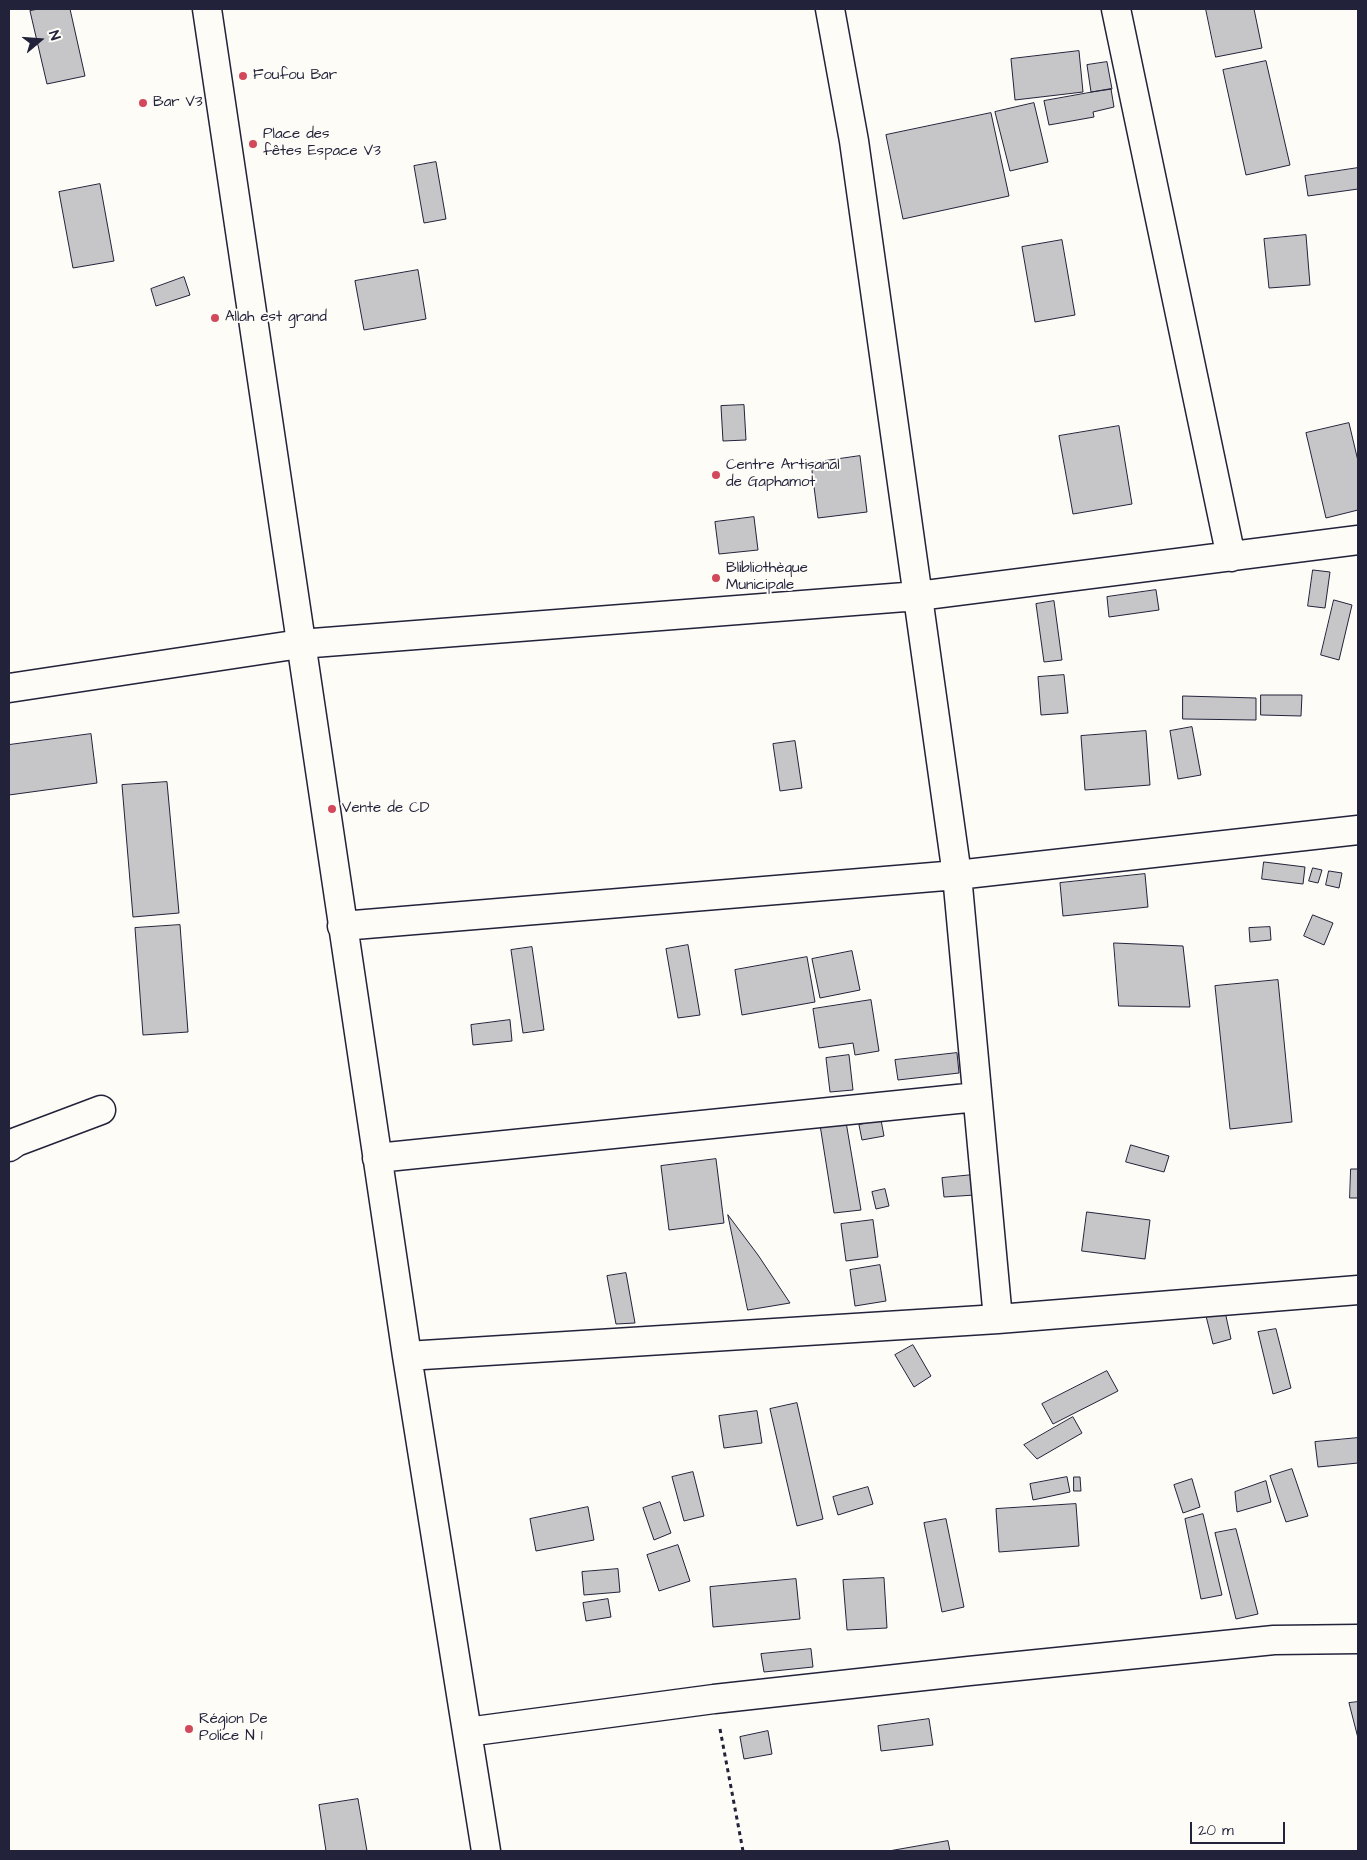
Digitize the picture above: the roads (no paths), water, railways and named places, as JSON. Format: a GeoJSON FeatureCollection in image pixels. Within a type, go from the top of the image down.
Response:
{"type":"FeatureCollection","features":[{"type":"Feature","properties":{"kind":"street"},"geometry":{"type":"LineString","coordinates":[[207,9],[377,1158],[486,1851]]}},
{"type":"Feature","properties":{"kind":"street"},"geometry":{"type":"LineString","coordinates":[[830,9],[854,141],[957,875],[998,1319]]}},
{"type":"Feature","properties":{"kind":"street"},"geometry":{"type":"LineString","coordinates":[[1116,9],[1231,557]]}},
{"type":"Feature","properties":{"kind":"street"},"geometry":{"type":"LineString","coordinates":[[9,688],[300,644],[918,596],[1358,540]]}},
{"type":"Feature","properties":{"kind":"street"},"geometry":{"type":"LineString","coordinates":[[342,926],[957,875],[1358,830]]}},
{"type":"Feature","properties":{"kind":"street"},"geometry":{"type":"LineString","coordinates":[[377,1158],[977,1097]]}},
{"type":"Feature","properties":{"kind":"street"},"geometry":{"type":"LineString","coordinates":[[9,1147],[16,1142],[101,1110]]}},
{"type":"Feature","properties":{"kind":"street"},"geometry":{"type":"LineString","coordinates":[[407,1356],[998,1319],[1358,1290]]}},
{"type":"Feature","properties":{"kind":"street"},"geometry":{"type":"LineString","coordinates":[[467,1732],[714,1699],[970,1671],[1274,1640],[1358,1638]]}},
{"type":"Feature","properties":{"kind":"place","name":"Foufou Bar"},"geometry":{"type":"Point","coordinates":[243,76]}},
{"type":"Feature","properties":{"kind":"place","name":"Bar V3"},"geometry":{"type":"Point","coordinates":[143,103]}},
{"type":"Feature","properties":{"kind":"place","name":"Place des fêtes Espace V3"},"geometry":{"type":"Point","coordinates":[253,144]}},
{"type":"Feature","properties":{"kind":"place","name":"Allah est grand"},"geometry":{"type":"Point","coordinates":[215,318]}},
{"type":"Feature","properties":{"kind":"place","name":"Centre Artisanal de Gaphamot"},"geometry":{"type":"Point","coordinates":[716,475]}},
{"type":"Feature","properties":{"kind":"place","name":"Blibliothèque Municipale"},"geometry":{"type":"Point","coordinates":[716,578]}},
{"type":"Feature","properties":{"kind":"place","name":"Vente de CD"},"geometry":{"type":"Point","coordinates":[332,809]}},
{"type":"Feature","properties":{"kind":"place","name":"Région De Police N 1"},"geometry":{"type":"Point","coordinates":[189,1729]}}]}
